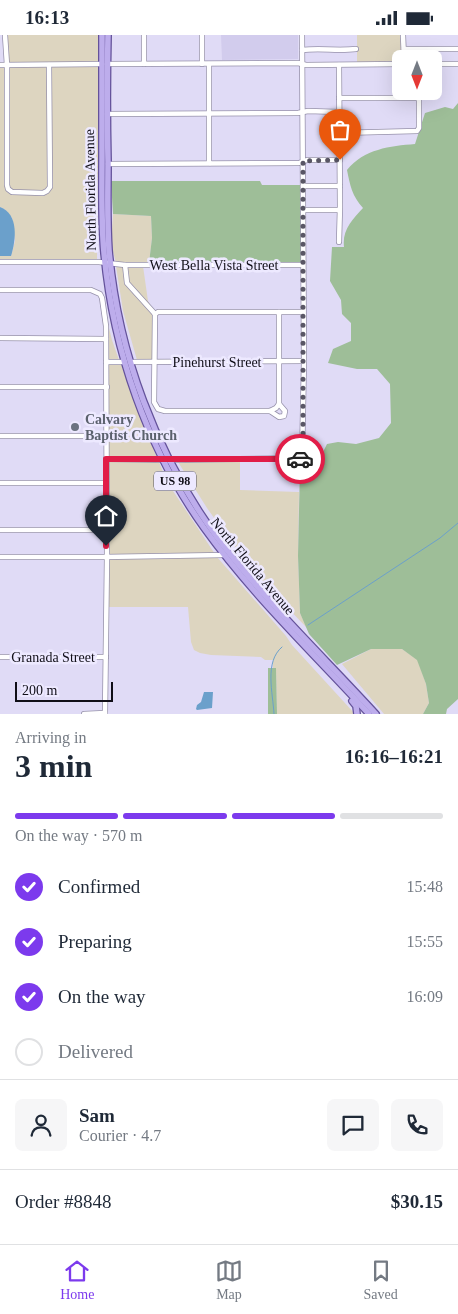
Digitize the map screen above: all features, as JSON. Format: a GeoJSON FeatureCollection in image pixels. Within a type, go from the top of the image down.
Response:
{"type":"FeatureCollection","features":[{"type":"Feature","properties":{"kind":"main road","name":"North Florida Avenue"},"geometry":{"type":"LineString","coordinates":[[104,35],[108,164],[108,263]]}},
{"type":"Feature","properties":{"kind":"main road","name":"North Florida Avenue"},"geometry":{"type":"LineString","coordinates":[[105,64],[102,129],[102,221],[108,263],[128,362],[142,411],[191,509],[224,555],[285,624],[368,711]]}},
{"type":"Feature","properties":{"kind":"main road"},"geometry":{"type":"LineString","coordinates":[[102,129],[105,162],[108,164]]}},
{"type":"Feature","properties":{"kind":"main road","name":"North Florida Avenue"},"geometry":{"type":"LineString","coordinates":[[166,460],[202,515],[246,573],[322,656],[368,711]]}},
{"type":"Feature","properties":{"kind":"main road"},"geometry":{"type":"LineString","coordinates":[[210,536],[214,537],[239,568],[246,573]]}},
{"type":"Feature","properties":{"kind":"main road"},"geometry":{"type":"LineString","coordinates":[[251,586],[279,613],[286,616]]}},
{"type":"Feature","properties":{"kind":"main road"},"geometry":{"type":"LineString","coordinates":[[285,624],[290,625],[322,656]]}},
{"type":"Feature","properties":{"kind":"main road"},"geometry":{"type":"LineString","coordinates":[[340,683],[344,692],[355,704],[356,714]]}},
{"type":"Feature","properties":{"kind":"main road","name":"US 98"},"geometry":{"type":"LineString","coordinates":[[368,711],[376,714]]}},
{"type":"Feature","properties":{"kind":"street"},"geometry":{"type":"LineString","coordinates":[[5,35],[7,65],[7,185],[9,191],[14,193],[43,193],[48,191],[50,187],[49,65]]}},
{"type":"Feature","properties":{"kind":"street"},"geometry":{"type":"LineString","coordinates":[[144,35],[144,64]]}},
{"type":"Feature","properties":{"kind":"street"},"geometry":{"type":"LineString","coordinates":[[202,35],[202,64]]}},
{"type":"Feature","properties":{"kind":"street"},"geometry":{"type":"LineString","coordinates":[[106,459],[302,458],[304,361],[302,35]]}},
{"type":"Feature","properties":{"kind":"street"},"geometry":{"type":"LineString","coordinates":[[403,35],[404,49],[458,49]]}},
{"type":"Feature","properties":{"kind":"street"},"geometry":{"type":"LineString","coordinates":[[302,51],[356,49]]}},
{"type":"Feature","properties":{"kind":"street"},"geometry":{"type":"LineString","coordinates":[[209,64],[210,163]]}},
{"type":"Feature","properties":{"kind":"street"},"geometry":{"type":"LineString","coordinates":[[0,65],[392,64]]}},
{"type":"Feature","properties":{"kind":"street"},"geometry":{"type":"LineString","coordinates":[[442,64],[458,64]]}},
{"type":"Feature","properties":{"kind":"street"},"geometry":{"type":"LineString","coordinates":[[339,65],[339,242]]}},
{"type":"Feature","properties":{"kind":"street"},"geometry":{"type":"LineString","coordinates":[[339,98],[392,98]]}},
{"type":"Feature","properties":{"kind":"street"},"geometry":{"type":"LineString","coordinates":[[339,133],[415,132],[418,130],[419,100]]}},
{"type":"Feature","properties":{"kind":"street"},"geometry":{"type":"LineString","coordinates":[[107,111],[209,114],[339,112]]}},
{"type":"Feature","properties":{"kind":"street"},"geometry":{"type":"LineString","coordinates":[[108,164],[298,163],[303,161],[340,160]]}},
{"type":"Feature","properties":{"kind":"street"},"geometry":{"type":"LineString","coordinates":[[303,185],[340,185]]}},
{"type":"Feature","properties":{"kind":"street"},"geometry":{"type":"LineString","coordinates":[[303,211],[339,210]]}},
{"type":"Feature","properties":{"kind":"street","name":"West Bella Vista Street"},"geometry":{"type":"LineString","coordinates":[[0,262],[108,263],[124,265],[303,265]]}},
{"type":"Feature","properties":{"kind":"street"},"geometry":{"type":"LineString","coordinates":[[124,265],[127,283],[155,314],[154,402],[156,407],[162,411],[270,411],[278,406]]}},
{"type":"Feature","properties":{"kind":"street"},"geometry":{"type":"LineString","coordinates":[[0,290],[96,291],[102,298],[106,322],[107,387],[105,713],[84,714]]}},
{"type":"Feature","properties":{"kind":"street"},"geometry":{"type":"LineString","coordinates":[[155,314],[303,312]]}},
{"type":"Feature","properties":{"kind":"street"},"geometry":{"type":"LineString","coordinates":[[278,406],[279,313]]}},
{"type":"Feature","properties":{"kind":"street"},"geometry":{"type":"LineString","coordinates":[[0,338],[106,339]]}},
{"type":"Feature","properties":{"kind":"street","name":"Pinehurst Street"},"geometry":{"type":"LineString","coordinates":[[106,362],[304,361]]}},
{"type":"Feature","properties":{"kind":"street"},"geometry":{"type":"LineString","coordinates":[[0,387],[107,387]]}},
{"type":"Feature","properties":{"kind":"street"},"geometry":{"type":"LineString","coordinates":[[270,411],[279,417],[283,417],[286,411],[278,406]]}},
{"type":"Feature","properties":{"kind":"street"},"geometry":{"type":"LineString","coordinates":[[0,435],[106,436]]}},
{"type":"Feature","properties":{"kind":"street"},"geometry":{"type":"LineString","coordinates":[[0,483],[106,483]]}},
{"type":"Feature","properties":{"kind":"street"},"geometry":{"type":"LineString","coordinates":[[0,530],[106,530]]}},
{"type":"Feature","properties":{"kind":"street"},"geometry":{"type":"LineString","coordinates":[[0,557],[224,555]]}},
{"type":"Feature","properties":{"kind":"street","name":"Granada Street"},"geometry":{"type":"LineString","coordinates":[[0,657],[106,657]]}},
{"type":"Feature","properties":{"kind":"shaded area"},"geometry":{"type":"Polygon","coordinates":[[[7,35],[100,35],[100,62],[9,63],[7,35]]]}},
{"type":"Feature","properties":{"kind":"shaded area"},"geometry":{"type":"Polygon","coordinates":[[[221,35],[298,35],[298,59],[222,60],[221,35]]]}},
{"type":"Feature","properties":{"kind":"shaded area"},"geometry":{"type":"Polygon","coordinates":[[[357,35],[402,35],[401,50],[392,50],[392,62],[357,63],[357,35]]]}},
{"type":"Feature","properties":{"kind":"shaded area"},"geometry":{"type":"Polygon","coordinates":[[[48,66],[48,186],[43,191],[15,191],[10,189],[9,185],[9,67],[48,66]]]}},
{"type":"Feature","properties":{"kind":"shaded area"},"geometry":{"type":"Polygon","coordinates":[[[51,66],[99,66],[97,260],[0,260],[0,256],[11,256],[15,241],[12,218],[0,207],[0,67],[5,67],[7,192],[14,195],[44,194],[48,193],[52,187],[51,66]]]}},
{"type":"Feature","properties":{"kind":"shaded area"},"geometry":{"type":"Polygon","coordinates":[[[113,214],[151,216],[152,238],[149,263],[116,263],[111,244],[113,214]]]}},
{"type":"Feature","properties":{"kind":"shaded area"},"geometry":{"type":"Polygon","coordinates":[[[116,266],[123,267],[125,283],[153,314],[152,360],[137,360],[123,311],[116,266]]]}},
{"type":"Feature","properties":{"kind":"shaded area"},"geometry":{"type":"Polygon","coordinates":[[[143,266],[148,301],[153,309],[128,282],[126,267],[143,266]]]}},
{"type":"Feature","properties":{"kind":"shaded area"},"geometry":{"type":"Polygon","coordinates":[[[108,324],[112,340],[119,360],[108,360],[108,324]]]}},
{"type":"Feature","properties":{"kind":"shaded area"},"geometry":{"type":"Polygon","coordinates":[[[108,364],[121,364],[157,458],[108,457],[108,364]]]}},
{"type":"Feature","properties":{"kind":"shaded area"},"geometry":{"type":"Polygon","coordinates":[[[108,461],[159,462],[167,482],[215,554],[108,554],[108,461]]]}},
{"type":"Feature","properties":{"kind":"shaded area"},"geometry":{"type":"Polygon","coordinates":[[[240,461],[240,490],[299,492],[298,556],[300,613],[307,628],[252,571],[207,508],[178,462],[240,461]]]}},
{"type":"Feature","properties":{"kind":"shaded area"},"geometry":{"type":"Polygon","coordinates":[[[217,557],[292,645],[355,714],[277,714],[276,669],[273,668],[273,660],[265,660],[261,657],[211,655],[194,650],[191,642],[188,607],[108,607],[108,558],[217,557]]]}},
{"type":"Feature","properties":{"kind":"shaded area"},"geometry":{"type":"Polygon","coordinates":[[[371,649],[402,649],[418,660],[426,684],[429,703],[423,714],[384,714],[342,664],[371,649]]]}},
{"type":"Feature","properties":{"kind":"green space"},"geometry":{"type":"Polygon","coordinates":[[[458,103],[458,699],[447,709],[446,714],[423,714],[429,703],[426,684],[417,660],[402,649],[371,649],[337,665],[309,634],[300,613],[298,556],[300,466],[322,454],[327,444],[338,442],[356,444],[379,438],[391,423],[390,384],[377,369],[357,369],[328,363],[333,349],[351,341],[351,323],[342,314],[341,300],[330,281],[332,247],[344,247],[346,230],[363,208],[354,195],[347,170],[361,157],[369,153],[396,146],[415,144],[425,113],[445,107],[453,109],[458,103]]]}},
{"type":"Feature","properties":{"kind":"green space"},"geometry":{"type":"Polygon","coordinates":[[[111,181],[260,181],[262,185],[301,185],[301,263],[149,263],[152,238],[151,216],[113,214],[111,181]]]}},
{"type":"Feature","properties":{"kind":"green space"},"geometry":{"type":"Polygon","coordinates":[[[268,668],[276,668],[277,714],[268,714],[268,668]]]}},
{"type":"Feature","properties":{"kind":"water"},"geometry":{"type":"Polygon","coordinates":[[[0,207],[6,210],[13,221],[15,235],[11,256],[0,256],[0,207]]]}},
{"type":"Feature","properties":{"kind":"water"},"geometry":{"type":"Polygon","coordinates":[[[204,692],[213,692],[212,708],[197,710],[197,705],[201,702],[204,692]]]}},
{"type":"Feature","properties":{"kind":"waterway"},"geometry":{"type":"LineString","coordinates":[[308,625],[440,538],[458,523]]}},
{"type":"Feature","properties":{"kind":"waterway"},"geometry":{"type":"LineString","coordinates":[[274,714],[271,669],[276,653],[282,647]]}},
{"type":"Feature","properties":{"kind":"way so far"},"geometry":{"type":"LineString","coordinates":[[300,459],[303,454],[303,161],[340,160]]}},
{"type":"Feature","properties":{"kind":"place","name":"Calvary Baptist Church"},"geometry":{"type":"Point","coordinates":[75,427]}},
{"type":"Feature","properties":{"kind":"route"},"geometry":{"type":"LineString","coordinates":[[106,546],[106,459],[300,459]]}}]}
